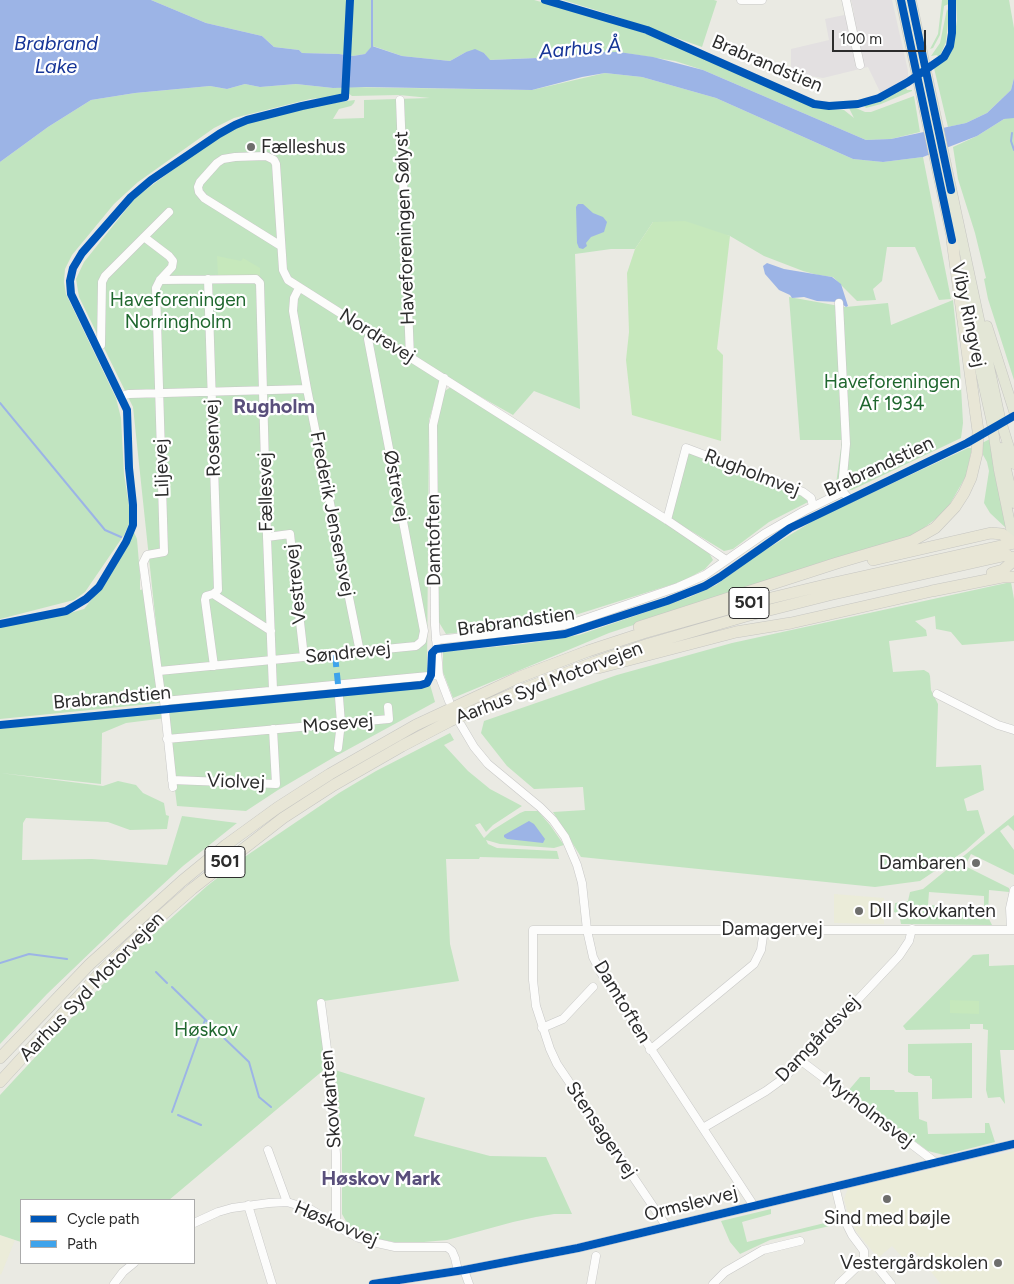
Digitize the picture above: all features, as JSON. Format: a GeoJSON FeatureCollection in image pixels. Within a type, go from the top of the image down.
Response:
{"type":"FeatureCollection","features":[{"type":"Feature","properties":{"kind":"highway"},"geometry":{"type":"LineString","coordinates":[[491,690],[532,669],[595,643],[750,590],[904,544],[920,537],[940,523],[955,508],[968,486],[978,453],[978,431],[952,240]]}},
{"type":"Feature","properties":{"kind":"highway"},"geometry":{"type":"LineString","coordinates":[[750,590],[981,535],[995,533],[1011,539]]}},
{"type":"Feature","properties":{"kind":"highway","name":"Aarhus Syd Motorvejen"},"geometry":{"type":"LineString","coordinates":[[0,1058],[90,964],[129,927],[226,845],[277,808],[416,725],[491,690],[588,652],[699,617],[1011,539]]}},
{"type":"Feature","properties":{"kind":"highway"},"geometry":{"type":"LineString","coordinates":[[932,591],[965,579],[999,572],[1012,557]]}},
{"type":"Feature","properties":{"kind":"highway","name":"Aarhus Syd Motorvejen"},"geometry":{"type":"LineString","coordinates":[[0,1082],[100,973],[144,931],[237,852],[284,818],[365,766],[450,721],[496,700],[594,662],[704,627],[829,595],[1012,557]]}},
{"type":"Feature","properties":{"kind":"highway"},"geometry":{"type":"LineString","coordinates":[[496,700],[593,670],[736,632],[791,623],[1002,577],[1014,577]]}},
{"type":"Feature","properties":{"kind":"main road","name":"Viby Ringvej"},"geometry":{"type":"LineString","coordinates":[[901,0],[939,154],[952,240],[996,421]]}},
{"type":"Feature","properties":{"kind":"main road","name":"Viby Ringvej"},"geometry":{"type":"LineString","coordinates":[[911,0],[933,128]]}},
{"type":"Feature","properties":{"kind":"main road","name":"Viby Ringvej"},"geometry":{"type":"LineString","coordinates":[[939,154],[951,190],[996,421],[998,470],[1011,539]]}},
{"type":"Feature","properties":{"kind":"main road"},"geometry":{"type":"LineString","coordinates":[[951,190],[968,240],[986,326],[1014,411]]}},
{"type":"Feature","properties":{"kind":"main road","name":"Viby Ringvej"},"geometry":{"type":"LineString","coordinates":[[998,435],[1014,464]]}},
{"type":"Feature","properties":{"kind":"main road"},"geometry":{"type":"LineString","coordinates":[[998,435],[1014,503]]}},
{"type":"Feature","properties":{"kind":"street"},"geometry":{"type":"LineString","coordinates":[[741,0],[762,0]]}},
{"type":"Feature","properties":{"kind":"street"},"geometry":{"type":"LineString","coordinates":[[846,0],[860,65]]}},
{"type":"Feature","properties":{"kind":"street","name":"Haveforeningen Sølyst"},"geometry":{"type":"LineString","coordinates":[[400,100],[410,357]]}},
{"type":"Feature","properties":{"kind":"street"},"geometry":{"type":"LineString","coordinates":[[235,156],[266,156],[274,160],[276,164],[281,246],[204,198],[199,192],[200,182],[223,159],[235,156]]}},
{"type":"Feature","properties":{"kind":"street"},"geometry":{"type":"LineString","coordinates":[[101,345],[102,282],[105,276],[169,212]]}},
{"type":"Feature","properties":{"kind":"street","name":"Liljevej"},"geometry":{"type":"LineString","coordinates":[[144,237],[173,261],[172,267],[160,280],[156,288],[164,552],[147,555],[143,563],[161,694],[164,701],[172,784]]}},
{"type":"Feature","properties":{"kind":"street","name":"Nordrevej"},"geometry":{"type":"LineString","coordinates":[[281,246],[285,276],[299,288],[444,378]]}},
{"type":"Feature","properties":{"kind":"street","name":"Fællesvej"},"geometry":{"type":"LineString","coordinates":[[208,279],[256,278],[260,283],[273,690]]}},
{"type":"Feature","properties":{"kind":"street"},"geometry":{"type":"LineString","coordinates":[[160,280],[208,279]]}},
{"type":"Feature","properties":{"kind":"street","name":"Rosenvej"},"geometry":{"type":"LineString","coordinates":[[208,279],[218,590],[210,595]]}},
{"type":"Feature","properties":{"kind":"street","name":"Frederik Jensensvej"},"geometry":{"type":"LineString","coordinates":[[299,288],[294,298],[293,311],[360,652]]}},
{"type":"Feature","properties":{"kind":"street"},"geometry":{"type":"LineString","coordinates":[[813,506],[846,496],[842,479],[846,444],[839,303]]}},
{"type":"Feature","properties":{"kind":"street","name":"Østrevej"},"geometry":{"type":"LineString","coordinates":[[371,332],[368,339],[424,631],[422,641]]}},
{"type":"Feature","properties":{"kind":"street"},"geometry":{"type":"LineString","coordinates":[[444,378],[667,520],[726,560]]}},
{"type":"Feature","properties":{"kind":"street","name":"Damtoften"},"geometry":{"type":"LineString","coordinates":[[444,378],[433,425],[436,640],[439,675],[450,701]]}},
{"type":"Feature","properties":{"kind":"street"},"geometry":{"type":"LineString","coordinates":[[121,396],[129,394],[307,389]]}},
{"type":"Feature","properties":{"kind":"street","name":"Rugholmvej"},"geometry":{"type":"LineString","coordinates":[[436,640],[550,628],[573,623],[678,587],[705,575],[764,534],[813,506],[811,498],[804,492],[686,448],[667,520]]}},
{"type":"Feature","properties":{"kind":"street","name":"Vestrevej"},"geometry":{"type":"LineString","coordinates":[[267,537],[290,534],[304,657]]}},
{"type":"Feature","properties":{"kind":"street"},"geometry":{"type":"LineString","coordinates":[[214,666],[205,600],[210,595],[271,631]]}},
{"type":"Feature","properties":{"kind":"street","name":"Søndrevej"},"geometry":{"type":"LineString","coordinates":[[159,671],[416,646],[422,641]]}},
{"type":"Feature","properties":{"kind":"street"},"geometry":{"type":"LineString","coordinates":[[164,701],[439,675]]}},
{"type":"Feature","properties":{"kind":"street"},"geometry":{"type":"LineString","coordinates":[[338,684],[341,723],[338,748]]}},
{"type":"Feature","properties":{"kind":"street"},"geometry":{"type":"LineString","coordinates":[[937,694],[998,725],[1014,730]]}},
{"type":"Feature","properties":{"kind":"street","name":"Mosevej"},"geometry":{"type":"LineString","coordinates":[[167,739],[389,719],[388,707]]}},
{"type":"Feature","properties":{"kind":"street","name":"Damtoften"},"geometry":{"type":"LineString","coordinates":[[461,725],[488,764],[554,820],[565,837],[577,865],[582,883],[587,930],[593,957],[601,973],[754,1206]]}},
{"type":"Feature","properties":{"kind":"street","name":"Violvej"},"geometry":{"type":"LineString","coordinates":[[172,784],[276,784],[274,730]]}},
{"type":"Feature","properties":{"kind":"street","name":"Damagervej"},"geometry":{"type":"LineString","coordinates":[[533,930],[1012,929],[1010,908],[1014,890]]}},
{"type":"Feature","properties":{"kind":"street"},"geometry":{"type":"LineString","coordinates":[[650,1050],[754,964],[761,950],[764,929]]}},
{"type":"Feature","properties":{"kind":"street","name":"Damgårdsvej"},"geometry":{"type":"LineString","coordinates":[[703,1128],[775,1085],[898,956],[909,941],[912,929]]}},
{"type":"Feature","properties":{"kind":"street","name":"Stensagervej"},"geometry":{"type":"LineString","coordinates":[[533,930],[533,980],[536,1006],[542,1028],[557,1064],[667,1227]]}},
{"type":"Feature","properties":{"kind":"street"},"geometry":{"type":"LineString","coordinates":[[542,1028],[563,1019],[593,987]]}},
{"type":"Feature","properties":{"kind":"street","name":"Skovkanten"},"geometry":{"type":"LineString","coordinates":[[320,1003],[331,1080],[336,1154],[336,1225]]}},
{"type":"Feature","properties":{"kind":"street","name":"Myrholmsvej"},"geometry":{"type":"LineString","coordinates":[[800,1060],[935,1162]]}},
{"type":"Feature","properties":{"kind":"street","name":"Ormslevvej"},"geometry":{"type":"LineString","coordinates":[[373,1284],[578,1248],[1014,1144]]}},
{"type":"Feature","properties":{"kind":"street","name":"Høskovvej"},"geometry":{"type":"LineString","coordinates":[[268,1150],[287,1202]]}},
{"type":"Feature","properties":{"kind":"street"},"geometry":{"type":"LineString","coordinates":[[835,1186],[842,1216],[852,1235],[864,1251],[864,1260],[839,1284]]}},
{"type":"Feature","properties":{"kind":"street","name":"Høskovvej"},"geometry":{"type":"LineString","coordinates":[[195,1223],[218,1212],[248,1205],[287,1202],[310,1208],[360,1238],[395,1246],[447,1246],[452,1251],[461,1270]]}},
{"type":"Feature","properties":{"kind":"street"},"geometry":{"type":"LineString","coordinates":[[248,1205],[272,1284]]}},
{"type":"Feature","properties":{"kind":"street"},"geometry":{"type":"LineString","coordinates":[[712,1284],[725,1272],[763,1250],[800,1241]]}},
{"type":"Feature","properties":{"kind":"street"},"geometry":{"type":"LineString","coordinates":[[591,1284],[596,1256]]}},
{"type":"Feature","properties":{"kind":"street"},"geometry":{"type":"LineString","coordinates":[[864,1260],[875,1264],[891,1284]]}},
{"type":"Feature","properties":{"kind":"street"},"geometry":{"type":"LineString","coordinates":[[114,1284],[123,1272],[133,1264]]}},
{"type":"Feature","properties":{"kind":"street"},"geometry":{"type":"LineString","coordinates":[[461,1270],[469,1284]]}},
{"type":"Feature","properties":{"kind":"shaded area"},"geometry":{"type":"Polygon","coordinates":[[[851,0],[892,0],[908,77],[881,94],[868,67],[823,78],[791,73],[791,49],[829,40],[825,19],[854,13],[851,0]]]}},
{"type":"Feature","properties":{"kind":"shaded area","name":"DII Skovkanten"},"geometry":{"type":"Polygon","coordinates":[[[834,894],[884,898],[884,924],[834,923],[834,894]]]}},
{"type":"Feature","properties":{"kind":"shaded area"},"geometry":{"type":"Polygon","coordinates":[[[1014,1151],[1014,1284],[941,1284],[914,1251],[904,1259],[892,1246],[878,1258],[855,1230],[848,1214],[844,1199],[848,1188],[1014,1151]]]}},
{"type":"Feature","properties":{"kind":"shaded area"},"geometry":{"type":"Polygon","coordinates":[[[0,1235],[15,1240],[1,1275],[0,1274],[0,1235]]]}},
{"type":"Feature","properties":{"kind":"green space"},"geometry":{"type":"Polygon","coordinates":[[[151,0],[534,0],[603,19],[682,46],[817,108],[844,110],[854,118],[849,108],[871,112],[914,96],[920,132],[891,139],[866,140],[703,70],[675,61],[619,52],[591,52],[561,57],[489,60],[484,53],[466,52],[450,61],[402,56],[373,46],[365,54],[353,56],[302,53],[299,50],[274,47],[262,36],[206,23],[151,0]]]}},
{"type":"Feature","properties":{"kind":"green space"},"geometry":{"type":"Polygon","coordinates":[[[563,0],[714,0],[717,1],[702,47],[563,0]]]}},
{"type":"Feature","properties":{"kind":"green space"},"geometry":{"type":"Polygon","coordinates":[[[942,0],[951,0],[951,3],[944,6],[940,35],[933,48],[930,49],[938,34],[942,0]]]}},
{"type":"Feature","properties":{"kind":"green space"},"geometry":{"type":"Polygon","coordinates":[[[956,0],[1009,0],[1014,28],[1014,78],[1011,90],[987,113],[966,123],[948,127],[934,68],[950,52],[953,46],[957,20],[956,0]]]}},
{"type":"Feature","properties":{"kind":"green space"},"geometry":{"type":"Polygon","coordinates":[[[947,9],[949,13],[946,42],[939,58],[937,55],[931,56],[940,43],[947,9]]]}},
{"type":"Feature","properties":{"kind":"green space","name":"Haveforeningen Norringholm"},"geometry":{"type":"Polygon","coordinates":[[[605,73],[642,77],[716,98],[853,159],[883,162],[923,157],[951,299],[939,300],[915,247],[887,247],[882,281],[873,289],[876,300],[857,301],[833,277],[803,271],[764,256],[730,236],[653,222],[635,249],[611,249],[575,254],[580,409],[534,391],[513,415],[442,375],[429,420],[427,674],[435,702],[336,756],[246,811],[177,806],[166,718],[126,723],[102,733],[101,784],[0,773],[0,729],[165,709],[133,407],[79,297],[76,279],[84,262],[136,197],[228,129],[317,105],[355,100],[351,106],[339,109],[333,119],[364,118],[364,100],[430,98],[399,95],[352,96],[348,93],[348,87],[532,90],[605,73]]]}},
{"type":"Feature","properties":{"kind":"green space"},"geometry":{"type":"Polygon","coordinates":[[[245,84],[260,87],[296,84],[333,88],[343,87],[343,93],[339,96],[310,99],[234,118],[214,128],[138,182],[114,204],[72,255],[65,269],[64,282],[66,294],[116,398],[121,418],[129,524],[124,535],[85,592],[74,600],[0,619],[0,162],[48,127],[91,100],[135,93],[210,86],[227,89],[245,84]]]}},
{"type":"Feature","properties":{"kind":"green space"},"geometry":{"type":"Polygon","coordinates":[[[905,86],[907,90],[912,91],[881,104],[866,108],[864,106],[884,100],[905,86]]]}},
{"type":"Feature","properties":{"kind":"green space"},"geometry":{"type":"Polygon","coordinates":[[[1014,118],[1014,380],[988,299],[984,279],[986,278],[975,233],[958,179],[953,147],[977,136],[1004,119],[1014,118]]]}},
{"type":"Feature","properties":{"kind":"green space"},"geometry":{"type":"Polygon","coordinates":[[[685,221],[730,236],[717,349],[723,355],[721,441],[632,415],[626,360],[629,332],[627,273],[635,249],[653,222],[685,221]]]}},
{"type":"Feature","properties":{"kind":"green space"},"geometry":{"type":"Polygon","coordinates":[[[217,256],[241,261],[243,258],[260,268],[260,276],[218,276],[217,256]]]}},
{"type":"Feature","properties":{"kind":"green space","name":"Haveforeningen Af 1934"},"geometry":{"type":"Polygon","coordinates":[[[789,297],[845,307],[888,303],[891,325],[953,300],[960,368],[963,423],[961,438],[852,490],[835,491],[842,440],[800,440],[789,297]]]}},
{"type":"Feature","properties":{"kind":"green space"},"geometry":{"type":"Polygon","coordinates":[[[451,387],[707,549],[713,560],[705,569],[683,581],[553,622],[446,634],[437,619],[435,424],[443,392],[451,387]]]}},
{"type":"Feature","properties":{"kind":"green space"},"geometry":{"type":"Polygon","coordinates":[[[990,439],[1007,529],[990,513],[984,503],[989,471],[982,453],[982,443],[990,439]]]}},
{"type":"Feature","properties":{"kind":"green space"},"geometry":{"type":"Polygon","coordinates":[[[968,448],[972,448],[966,476],[946,511],[912,537],[765,582],[609,633],[453,698],[443,672],[443,652],[523,644],[579,635],[690,597],[716,585],[757,555],[816,519],[968,448]]]}},
{"type":"Feature","properties":{"kind":"green space"},"geometry":{"type":"Polygon","coordinates":[[[682,449],[805,495],[808,502],[769,522],[733,549],[724,551],[665,515],[682,449]]]}},
{"type":"Feature","properties":{"kind":"green space"},"geometry":{"type":"Polygon","coordinates":[[[133,530],[137,539],[140,590],[144,589],[160,703],[0,719],[0,627],[84,609],[101,588],[133,530]]]}},
{"type":"Feature","properties":{"kind":"green space"},"geometry":{"type":"Polygon","coordinates":[[[1011,582],[1014,599],[1014,641],[962,645],[951,632],[936,629],[935,616],[915,621],[926,630],[927,636],[889,641],[893,672],[924,670],[929,673],[931,690],[938,704],[936,767],[981,765],[984,790],[964,799],[967,811],[978,810],[985,833],[966,850],[920,881],[875,887],[581,857],[553,812],[585,810],[583,787],[534,789],[507,766],[481,733],[484,721],[617,675],[732,643],[1011,582]]]}},
{"type":"Feature","properties":{"kind":"green space","name":"Høskov"},"geometry":{"type":"Polygon","coordinates":[[[450,733],[454,740],[444,745],[468,771],[490,789],[522,806],[493,825],[486,832],[480,823],[475,825],[484,838],[491,831],[520,813],[538,811],[564,845],[554,848],[500,844],[486,840],[488,844],[497,848],[557,851],[559,859],[480,857],[479,859],[446,859],[450,944],[459,981],[317,1002],[326,1068],[170,1199],[20,1199],[20,1242],[0,1235],[0,1095],[129,956],[207,886],[243,858],[339,793],[376,771],[450,733]]]}},
{"type":"Feature","properties":{"kind":"green space"},"geometry":{"type":"Polygon","coordinates":[[[0,773],[103,786],[118,781],[136,785],[143,793],[164,803],[166,815],[169,816],[167,829],[130,830],[108,822],[26,818],[23,823],[22,860],[92,859],[167,865],[182,816],[237,823],[183,866],[125,919],[47,994],[0,1044],[0,773]]]}},
{"type":"Feature","properties":{"kind":"green space"},"geometry":{"type":"Polygon","coordinates":[[[1014,815],[1014,831],[1008,825],[1000,831],[1014,850],[1014,875],[971,854],[965,866],[1009,888],[1009,892],[989,890],[988,917],[992,925],[901,924],[899,914],[894,912],[895,903],[908,901],[910,892],[923,889],[1014,815]],[[929,892],[928,905],[984,909],[984,896],[929,892]]]}},
{"type":"Feature","properties":{"kind":"green space"},"geometry":{"type":"Polygon","coordinates":[[[989,954],[989,966],[1014,965],[1014,1050],[1000,1050],[1005,1104],[1000,1097],[988,1098],[986,1090],[988,1030],[983,1029],[983,1024],[970,1024],[970,1029],[906,1030],[903,1026],[973,955],[989,954]]]}},
{"type":"Feature","properties":{"kind":"green space"},"geometry":{"type":"Polygon","coordinates":[[[950,1000],[979,1001],[979,1014],[950,1013],[950,1000]]]}},
{"type":"Feature","properties":{"kind":"green space"},"geometry":{"type":"Polygon","coordinates":[[[972,1043],[972,1098],[932,1099],[932,1079],[930,1076],[915,1076],[908,1072],[908,1044],[972,1043]]]}},
{"type":"Feature","properties":{"kind":"green space"},"geometry":{"type":"Polygon","coordinates":[[[335,1070],[425,1098],[414,1136],[490,1156],[546,1157],[572,1214],[536,1217],[447,1240],[424,1242],[394,1242],[377,1239],[351,1230],[342,1214],[342,1152],[335,1070]]]}},
{"type":"Feature","properties":{"kind":"green space"},"geometry":{"type":"Polygon","coordinates":[[[860,1077],[870,1077],[870,1090],[918,1092],[919,1119],[927,1122],[928,1134],[985,1133],[985,1123],[989,1123],[995,1142],[944,1155],[928,1151],[848,1091],[860,1077]]]}},
{"type":"Feature","properties":{"kind":"green space"},"geometry":{"type":"Polygon","coordinates":[[[771,1209],[771,1214],[742,1222],[747,1242],[837,1220],[838,1224],[770,1240],[740,1254],[730,1242],[721,1221],[771,1209]]]}},
{"type":"Feature","properties":{"kind":"water","name":"Brabrand Lake"},"geometry":{"type":"Polygon","coordinates":[[[0,0],[151,0],[206,23],[262,36],[274,47],[299,50],[302,53],[353,56],[365,54],[372,46],[402,56],[450,61],[475,49],[484,53],[490,60],[561,57],[591,52],[619,52],[653,57],[703,70],[866,140],[891,139],[966,123],[987,113],[1011,90],[1014,78],[1014,118],[1004,119],[977,136],[923,157],[883,162],[853,159],[716,98],[642,77],[605,73],[532,90],[333,88],[296,84],[260,87],[245,84],[227,89],[210,86],[135,93],[91,100],[48,127],[0,162],[0,0]]]}},
{"type":"Feature","properties":{"kind":"water"},"geometry":{"type":"Polygon","coordinates":[[[578,204],[583,204],[593,213],[603,217],[607,222],[604,232],[591,237],[586,243],[587,246],[583,249],[579,248],[577,243],[576,207],[578,204]]]}},
{"type":"Feature","properties":{"kind":"water"},"geometry":{"type":"Polygon","coordinates":[[[767,263],[784,269],[832,277],[841,284],[848,306],[846,307],[839,302],[817,301],[804,297],[792,298],[790,295],[779,290],[765,274],[763,266],[767,263]]]}},
{"type":"Feature","properties":{"kind":"water"},"geometry":{"type":"Polygon","coordinates":[[[529,821],[534,824],[545,839],[543,843],[507,839],[504,837],[504,835],[529,821]]]}},
{"type":"Feature","properties":{"kind":"waterway"},"geometry":{"type":"LineString","coordinates":[[372,0],[372,48]]}},
{"type":"Feature","properties":{"kind":"waterway"},"geometry":{"type":"LineString","coordinates":[[1012,133],[1011,141],[1014,150]]}},
{"type":"Feature","properties":{"kind":"waterway"},"geometry":{"type":"LineString","coordinates":[[0,403],[105,530],[121,537]]}},
{"type":"Feature","properties":{"kind":"waterway"},"geometry":{"type":"LineString","coordinates":[[0,963],[29,954],[67,959]]}},
{"type":"Feature","properties":{"kind":"waterway"},"geometry":{"type":"LineString","coordinates":[[156,972],[167,983]]}},
{"type":"Feature","properties":{"kind":"waterway"},"geometry":{"type":"LineString","coordinates":[[172,987],[219,1033]]}},
{"type":"Feature","properties":{"kind":"waterway"},"geometry":{"type":"LineString","coordinates":[[172,1112],[205,1020]]}},
{"type":"Feature","properties":{"kind":"waterway"},"geometry":{"type":"LineString","coordinates":[[224,1038],[249,1062],[259,1097],[271,1107]]}},
{"type":"Feature","properties":{"kind":"waterway"},"geometry":{"type":"LineString","coordinates":[[178,1115],[201,1125]]}},
{"type":"Feature","properties":{"kind":"marked path"},"geometry":{"type":"LineString","coordinates":[[335,655],[338,684]]}},
{"type":"Feature","properties":{"kind":"cycle path"},"geometry":{"type":"LineString","coordinates":[[0,624],[66,611],[86,599],[99,587],[126,542],[133,525],[127,410],[71,294],[70,281],[73,268],[82,253],[131,197],[151,180],[219,134],[247,120],[345,97],[350,0]]}},
{"type":"Feature","properties":{"kind":"cycle path","name":"Brabrandstien"},"geometry":{"type":"LineString","coordinates":[[545,0],[647,30],[814,104],[829,106],[858,104],[879,98],[908,82],[944,57],[950,46],[952,33],[952,0]]}},
{"type":"Feature","properties":{"kind":"cycle path"},"geometry":{"type":"LineString","coordinates":[[901,0],[952,240]]}},
{"type":"Feature","properties":{"kind":"cycle path"},"geometry":{"type":"LineString","coordinates":[[911,0],[951,190]]}},
{"type":"Feature","properties":{"kind":"cycle path","name":"Brabrandstien"},"geometry":{"type":"LineString","coordinates":[[0,725],[421,685],[427,683],[431,675],[432,653],[436,649],[565,634],[667,601],[705,586],[790,528],[967,443],[1014,416]]}},
{"type":"Feature","properties":{"kind":"cycle path"},"geometry":{"type":"LineString","coordinates":[[373,1284],[464,1270],[578,1248],[1014,1144]]}},
{"type":"Feature","properties":{"kind":"place","name":"Fælleshus"},"geometry":{"type":"Point","coordinates":[251,147]}},
{"type":"Feature","properties":{"kind":"place","name":"Dambaren"},"geometry":{"type":"Point","coordinates":[976,863]}},
{"type":"Feature","properties":{"kind":"place","name":"DII Skovkanten"},"geometry":{"type":"Point","coordinates":[859,911]}},
{"type":"Feature","properties":{"kind":"place","name":"Sind med bøjle"},"geometry":{"type":"Point","coordinates":[887,1199]}},
{"type":"Feature","properties":{"kind":"place","name":"Vestergårdskolen"},"geometry":{"type":"Point","coordinates":[998,1263]}},
{"type":"Feature","properties":{"kind":"district","name":"Rugholm"},"geometry":{"type":"Point","coordinates":[274,407]}},
{"type":"Feature","properties":{"kind":"district","name":"Høskov Mark"},"geometry":{"type":"Point","coordinates":[381,1179]}},
{"type":"Feature","properties":{"kind":"water label","name":"Aarhus Å"},"geometry":{"type":"Point","coordinates":[580,49]}}]}
